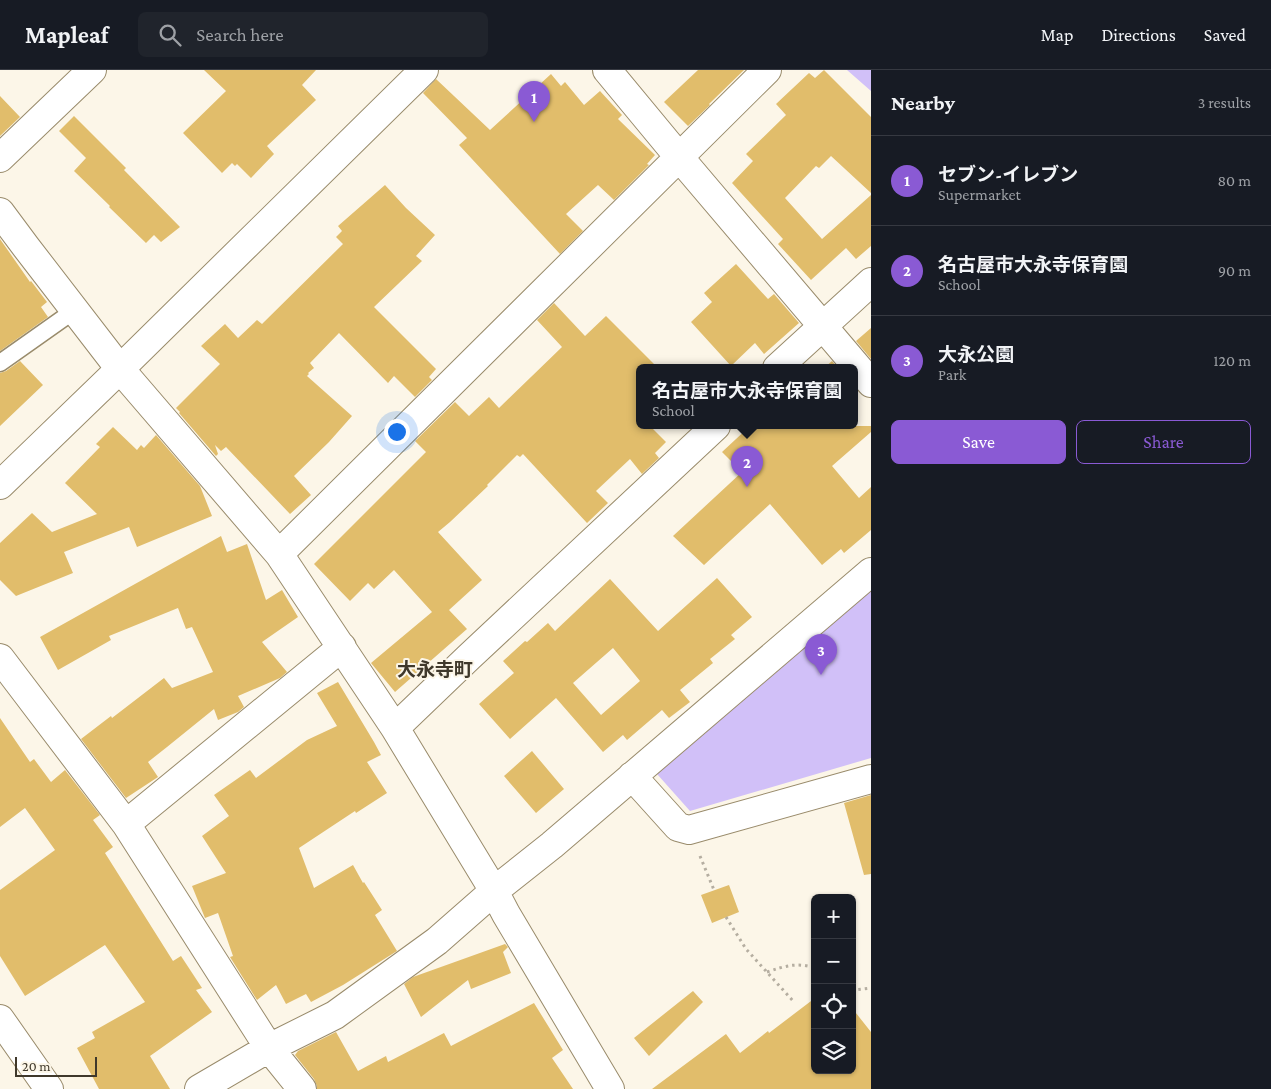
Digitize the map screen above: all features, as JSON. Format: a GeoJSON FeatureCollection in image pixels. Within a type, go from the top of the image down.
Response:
{"type":"FeatureCollection","features":[{"type":"Feature","properties":{"kind":"street"},"geometry":{"type":"LineString","coordinates":[[0,158],[92,70]]}},
{"type":"Feature","properties":{"kind":"street"},"geometry":{"type":"LineString","coordinates":[[0,485],[424,70]]}},
{"type":"Feature","properties":{"kind":"street"},"geometry":{"type":"LineString","coordinates":[[607,70],[855,364]]}},
{"type":"Feature","properties":{"kind":"street"},"geometry":{"type":"LineString","coordinates":[[279,554],[767,70]]}},
{"type":"Feature","properties":{"kind":"street"},"geometry":{"type":"LineString","coordinates":[[0,212],[120,369],[279,554],[395,728],[494,891],[610,1089]]}},
{"type":"Feature","properties":{"kind":"street"},"geometry":{"type":"LineString","coordinates":[[781,364],[871,282]]}},
{"type":"Feature","properties":{"kind":"street"},"geometry":{"type":"LineString","coordinates":[[858,368],[871,383]]}},
{"type":"Feature","properties":{"kind":"street"},"geometry":{"type":"LineString","coordinates":[[395,728],[469,656],[713,429]]}},
{"type":"Feature","properties":{"kind":"street"},"geometry":{"type":"LineString","coordinates":[[199,1089],[269,1048],[334,1016],[437,942],[494,891],[552,845],[871,572]]}},
{"type":"Feature","properties":{"kind":"street"},"geometry":{"type":"LineString","coordinates":[[126,824],[342,647]]}},
{"type":"Feature","properties":{"kind":"street"},"geometry":{"type":"LineString","coordinates":[[0,658],[126,824],[269,1048],[302,1089]]}},
{"type":"Feature","properties":{"kind":"street"},"geometry":{"type":"LineString","coordinates":[[632,776],[678,827],[689,830],[871,779]]}},
{"type":"Feature","properties":{"kind":"street"},"geometry":{"type":"LineString","coordinates":[[0,1019],[49,1089]]}},
{"type":"Feature","properties":{"kind":"lane"},"geometry":{"type":"LineString","coordinates":[[0,363],[75,310]]}},
{"type":"Feature","properties":{"kind":"path"},"geometry":{"type":"LineString","coordinates":[[689,830],[714,890]]}},
{"type":"Feature","properties":{"kind":"path"},"geometry":{"type":"LineString","coordinates":[[726,917],[746,949],[794,1002]]}},
{"type":"Feature","properties":{"kind":"path"},"geometry":{"type":"LineString","coordinates":[[767,972],[784,966],[804,964],[811,967]]}},
{"type":"Feature","properties":{"kind":"path"},"geometry":{"type":"LineString","coordinates":[[856,990],[871,988]]}},
{"type":"Feature","properties":{"kind":"shaded area"},"geometry":{"type":"Polygon","coordinates":[[[847,70],[871,70],[871,91],[847,70]]]}},
{"type":"Feature","properties":{"kind":"shaded area"},"geometry":{"type":"Polygon","coordinates":[[[871,589],[871,758],[690,811],[657,774],[871,589]]]}},
{"type":"Feature","properties":{"kind":"building"},"geometry":{"type":"Polygon","coordinates":[[[204,70],[316,70],[302,85],[316,100],[267,146],[274,154],[251,178],[237,164],[235,166],[232,163],[222,173],[183,133],[226,91],[204,70]]]}},
{"type":"Feature","properties":{"kind":"building"},"geometry":{"type":"Polygon","coordinates":[[[698,70],[744,70],[688,126],[664,102],[698,70]]]}},
{"type":"Feature","properties":{"kind":"building"},"geometry":{"type":"Polygon","coordinates":[[[824,70],[871,117],[871,193],[831,156],[819,168],[816,166],[785,198],[822,239],[871,195],[871,246],[856,259],[846,248],[811,280],[778,244],[783,239],[732,183],[753,161],[746,154],[786,115],[776,104],[809,73],[815,78],[824,70]]]}},
{"type":"Feature","properties":{"kind":"building"},"geometry":{"type":"Polygon","coordinates":[[[551,74],[561,86],[565,82],[584,105],[600,91],[622,115],[618,119],[655,155],[647,164],[649,165],[614,200],[598,185],[566,214],[583,231],[560,254],[459,145],[467,138],[423,93],[436,79],[490,130],[551,74]]]}},
{"type":"Feature","properties":{"kind":"building"},"geometry":{"type":"Polygon","coordinates":[[[0,96],[20,117],[0,136],[0,96]]]}},
{"type":"Feature","properties":{"kind":"building"},"geometry":{"type":"Polygon","coordinates":[[[74,116],[126,168],[124,170],[180,227],[161,242],[154,235],[146,243],[74,171],[86,158],[59,131],[74,116]]]}},
{"type":"Feature","properties":{"kind":"building"},"geometry":{"type":"Polygon","coordinates":[[[385,185],[435,235],[416,256],[422,261],[374,307],[436,369],[429,377],[432,380],[415,397],[394,376],[388,383],[339,333],[310,363],[314,368],[307,376],[352,416],[329,442],[294,476],[311,495],[290,514],[226,447],[221,451],[215,445],[218,454],[216,456],[176,408],[220,364],[201,346],[225,324],[238,338],[257,320],[262,324],[343,244],[336,237],[342,231],[338,226],[385,185]]]}},
{"type":"Feature","properties":{"kind":"building"},"geometry":{"type":"Polygon","coordinates":[[[0,239],[30,282],[47,302],[41,307],[48,317],[0,351],[0,239]]]}},
{"type":"Feature","properties":{"kind":"building"},"geometry":{"type":"Polygon","coordinates":[[[736,264],[768,299],[774,294],[799,323],[764,354],[755,343],[733,364],[729,364],[691,322],[712,302],[704,293],[736,264]]]}},
{"type":"Feature","properties":{"kind":"building"},"geometry":{"type":"Polygon","coordinates":[[[554,303],[585,336],[606,316],[654,364],[636,364],[636,429],[653,429],[666,442],[655,453],[659,458],[642,474],[630,459],[596,491],[608,503],[587,523],[523,454],[520,457],[517,455],[488,486],[438,532],[482,580],[449,610],[467,629],[395,692],[371,663],[432,612],[394,570],[374,589],[368,583],[350,601],[314,564],[426,452],[415,441],[455,402],[469,416],[489,397],[499,408],[562,347],[537,320],[554,303]]]}},
{"type":"Feature","properties":{"kind":"building"},"geometry":{"type":"Polygon","coordinates":[[[871,328],[871,359],[856,341],[871,328]]]}},
{"type":"Feature","properties":{"kind":"building"},"geometry":{"type":"Polygon","coordinates":[[[20,361],[43,385],[0,426],[0,373],[20,361]]]}},
{"type":"Feature","properties":{"kind":"building"},"geometry":{"type":"Polygon","coordinates":[[[858,426],[871,426],[871,432],[832,466],[859,498],[871,487],[871,530],[844,553],[841,549],[822,565],[770,504],[704,565],[673,536],[742,472],[722,452],[747,429],[858,429],[858,426]]]}},
{"type":"Feature","properties":{"kind":"building"},"geometry":{"type":"Polygon","coordinates":[[[113,427],[137,450],[141,445],[144,448],[156,435],[200,486],[212,516],[137,547],[129,527],[64,552],[73,573],[16,596],[0,580],[0,543],[32,513],[52,532],[97,514],[65,483],[100,447],[96,444],[113,427]]]}},
{"type":"Feature","properties":{"kind":"building"},"geometry":{"type":"Polygon","coordinates":[[[221,536],[227,552],[247,544],[266,600],[282,590],[298,617],[262,642],[287,672],[280,678],[238,696],[244,707],[238,712],[218,720],[214,709],[148,762],[158,777],[126,798],[81,739],[164,678],[172,688],[213,672],[192,627],[186,629],[178,608],[109,636],[111,640],[58,670],[40,637],[221,536]]]}},
{"type":"Feature","properties":{"kind":"building"},"geometry":{"type":"Polygon","coordinates":[[[717,578],[752,617],[731,635],[735,639],[710,659],[713,663],[680,690],[690,702],[669,718],[662,710],[627,740],[623,735],[603,752],[556,698],[510,739],[479,704],[514,673],[503,661],[548,623],[555,631],[610,579],[658,631],[717,578]],[[613,648],[573,683],[601,715],[640,681],[613,648]]]}},
{"type":"Feature","properties":{"kind":"building"},"geometry":{"type":"Polygon","coordinates":[[[338,682],[381,755],[367,762],[387,793],[356,813],[355,811],[299,848],[314,888],[353,865],[382,910],[375,915],[397,951],[343,985],[311,1002],[306,994],[286,1004],[276,985],[257,1000],[230,957],[233,956],[218,913],[205,918],[192,886],[226,873],[202,836],[229,816],[214,795],[250,770],[256,778],[307,740],[337,726],[317,693],[338,682]]]}},
{"type":"Feature","properties":{"kind":"building"},"geometry":{"type":"Polygon","coordinates":[[[0,718],[30,762],[34,759],[51,782],[65,770],[100,815],[93,820],[113,847],[105,853],[173,961],[181,956],[202,988],[196,990],[212,1012],[150,1056],[170,1089],[99,1089],[77,1048],[95,1038],[92,1032],[145,1002],[105,945],[25,996],[0,956],[0,890],[55,850],[25,808],[0,827],[0,718]]]}},
{"type":"Feature","properties":{"kind":"building"},"geometry":{"type":"Polygon","coordinates":[[[532,751],[564,789],[536,813],[504,776],[532,751]]]}},
{"type":"Feature","properties":{"kind":"building"},"geometry":{"type":"Polygon","coordinates":[[[871,795],[871,874],[864,875],[844,803],[871,795]]]}},
{"type":"Feature","properties":{"kind":"building"},"geometry":{"type":"Polygon","coordinates":[[[729,885],[739,912],[712,923],[701,895],[729,885]]]}},
{"type":"Feature","properties":{"kind":"building"},"geometry":{"type":"Polygon","coordinates":[[[505,944],[508,947],[503,952],[511,973],[471,989],[468,980],[421,1017],[404,984],[413,977],[505,944]]]}},
{"type":"Feature","properties":{"kind":"building"},"geometry":{"type":"Polygon","coordinates":[[[693,991],[703,1002],[649,1056],[634,1038],[693,991]]]}},
{"type":"Feature","properties":{"kind":"building"},"geometry":{"type":"Polygon","coordinates":[[[811,1001],[811,1074],[856,1074],[856,1013],[871,1032],[871,1089],[652,1089],[726,1034],[740,1053],[768,1031],[769,1033],[811,1001]]]}},
{"type":"Feature","properties":{"kind":"building"},"geometry":{"type":"Polygon","coordinates":[[[534,1003],[563,1050],[552,1058],[573,1089],[317,1089],[314,1079],[295,1055],[298,1051],[336,1032],[358,1071],[386,1056],[388,1062],[444,1033],[451,1046],[534,1003]]]}},
{"type":"Feature","properties":{"kind":"place","name":"セブン-イレブン"},"geometry":{"type":"Point","coordinates":[534,122]}},
{"type":"Feature","properties":{"kind":"place","name":"名古屋市大永寺保育園"},"geometry":{"type":"Point","coordinates":[747,487]}},
{"type":"Feature","properties":{"kind":"place","name":"大永公園"},"geometry":{"type":"Point","coordinates":[821,675]}},
{"type":"Feature","properties":{"kind":"district","name":"大永寺町"},"geometry":{"type":"Point","coordinates":[435,669]}}]}
